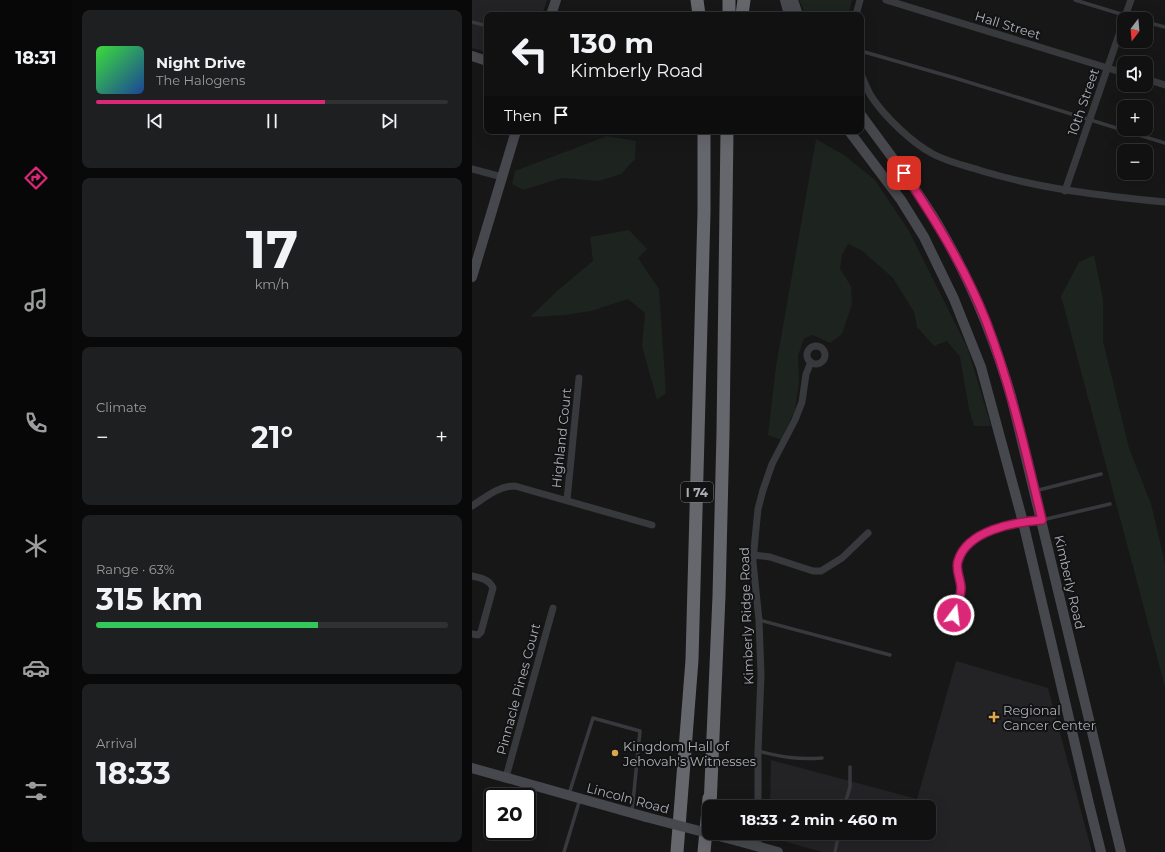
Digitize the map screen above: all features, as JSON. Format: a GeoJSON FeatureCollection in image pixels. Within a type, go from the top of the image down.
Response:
{"type":"FeatureCollection","features":[{"type":"Feature","properties":{"kind":"highway"},"geometry":{"type":"LineString","coordinates":[[697,0],[699,12]]}},
{"type":"Feature","properties":{"kind":"highway"},"geometry":{"type":"LineString","coordinates":[[706,0],[706,12]]}},
{"type":"Feature","properties":{"kind":"highway"},"geometry":{"type":"LineString","coordinates":[[729,0],[729,12]]}},
{"type":"Feature","properties":{"kind":"highway"},"geometry":{"type":"LineString","coordinates":[[742,12],[744,0]]}},
{"type":"Feature","properties":{"kind":"highway","name":"I 74"},"geometry":{"type":"LineString","coordinates":[[676,852],[692,660],[704,212],[704,134]]}},
{"type":"Feature","properties":{"kind":"highway","name":"I 74"},"geometry":{"type":"LineString","coordinates":[[704,852],[711,778],[719,596],[724,433],[727,134]]}},
{"type":"Feature","properties":{"kind":"highway"},"geometry":{"type":"LineString","coordinates":[[710,800],[711,778]]}},
{"type":"Feature","properties":{"kind":"highway"},"geometry":{"type":"LineString","coordinates":[[708,840],[708,852]]}},
{"type":"Feature","properties":{"kind":"main road"},"geometry":{"type":"LineString","coordinates":[[552,12],[556,0]]}},
{"type":"Feature","properties":{"kind":"main road"},"geometry":{"type":"LineString","coordinates":[[784,0],[788,12]]}},
{"type":"Feature","properties":{"kind":"main road"},"geometry":{"type":"LineString","coordinates":[[793,0],[797,12]]}},
{"type":"Feature","properties":{"kind":"main road"},"geometry":{"type":"LineString","coordinates":[[472,56],[484,60]]}},
{"type":"Feature","properties":{"kind":"main road","name":"Kimberly Road"},"geometry":{"type":"LineString","coordinates":[[864,119],[904,173],[936,222],[969,283],[986,321],[1001,362],[1035,491],[1121,852]]}},
{"type":"Feature","properties":{"kind":"main road"},"geometry":{"type":"LineString","coordinates":[[472,278],[515,134]]}},
{"type":"Feature","properties":{"kind":"main road"},"geometry":{"type":"LineString","coordinates":[[852,134],[901,200],[924,237],[954,299],[981,367],[1023,522],[1101,852]]}},
{"type":"Feature","properties":{"kind":"main road","name":"Lincoln Road"},"geometry":{"type":"LineString","coordinates":[[472,768],[646,817],[738,841],[758,849],[778,852]]}},
{"type":"Feature","properties":{"kind":"street"},"geometry":{"type":"LineString","coordinates":[[857,12],[860,0]]}},
{"type":"Feature","properties":{"kind":"street","name":"Hall Street"},"geometry":{"type":"LineString","coordinates":[[886,0],[1117,71]]}},
{"type":"Feature","properties":{"kind":"street","name":"10th Street"},"geometry":{"type":"LineString","coordinates":[[1127,12],[1131,0]]}},
{"type":"Feature","properties":{"kind":"street","name":"10th Street"},"geometry":{"type":"LineString","coordinates":[[1065,191],[1117,42]]}},
{"type":"Feature","properties":{"kind":"street"},"geometry":{"type":"LineString","coordinates":[[864,81],[871,96],[889,120],[909,137],[933,154],[970,168],[1015,181],[1105,197],[1165,202]]}},
{"type":"Feature","properties":{"kind":"street"},"geometry":{"type":"LineString","coordinates":[[1153,81],[1165,85]]}},
{"type":"Feature","properties":{"kind":"street"},"geometry":{"type":"LineString","coordinates":[[472,169],[502,177]]}},
{"type":"Feature","properties":{"kind":"street","name":"Kimberly Ridge Road"},"geometry":{"type":"LineString","coordinates":[[758,800],[761,675],[759,620],[754,555],[758,508],[772,464],[795,420],[802,402],[806,374],[811,362]]}},
{"type":"Feature","properties":{"kind":"street","name":"Highland Court"},"geometry":{"type":"LineString","coordinates":[[567,500],[579,378]]}},
{"type":"Feature","properties":{"kind":"street"},"geometry":{"type":"LineString","coordinates":[[472,506],[494,491],[507,486],[515,486],[652,525]]}},
{"type":"Feature","properties":{"kind":"street"},"geometry":{"type":"LineString","coordinates":[[754,555],[770,557],[813,571],[821,571],[842,558],[868,533]]}},
{"type":"Feature","properties":{"kind":"street"},"geometry":{"type":"LineString","coordinates":[[472,576],[486,580],[491,583],[493,588],[481,632],[478,634],[472,634]]}},
{"type":"Feature","properties":{"kind":"street","name":"Pinnacle Pines Court"},"geometry":{"type":"LineString","coordinates":[[506,777],[553,608]]}},
{"type":"Feature","properties":{"kind":"lane"},"geometry":{"type":"LineString","coordinates":[[1075,0],[1117,15]]}},
{"type":"Feature","properties":{"kind":"lane"},"geometry":{"type":"LineString","coordinates":[[472,22],[484,25]]}},
{"type":"Feature","properties":{"kind":"lane"},"geometry":{"type":"LineString","coordinates":[[1153,24],[1165,28]]}},
{"type":"Feature","properties":{"kind":"lane"},"geometry":{"type":"LineString","coordinates":[[864,52],[1165,143]]}},
{"type":"Feature","properties":{"kind":"lane"},"geometry":{"type":"LineString","coordinates":[[1035,491],[1101,474]]}},
{"type":"Feature","properties":{"kind":"lane"},"geometry":{"type":"LineString","coordinates":[[954,615],[962,589],[957,562],[965,548],[983,533],[1023,522],[1042,520],[1110,504]]}},
{"type":"Feature","properties":{"kind":"lane"},"geometry":{"type":"LineString","coordinates":[[759,620],[890,655]]}},
{"type":"Feature","properties":{"kind":"lane"},"geometry":{"type":"LineString","coordinates":[[569,795],[593,718],[640,732],[632,813]]}},
{"type":"Feature","properties":{"kind":"lane"},"geometry":{"type":"LineString","coordinates":[[758,751],[804,760],[822,758]]}},
{"type":"Feature","properties":{"kind":"lane"},"geometry":{"type":"LineString","coordinates":[[846,800],[850,787],[850,767]]}},
{"type":"Feature","properties":{"kind":"lane"},"geometry":{"type":"LineString","coordinates":[[564,852],[581,798]]}},
{"type":"Feature","properties":{"kind":"lane"},"geometry":{"type":"LineString","coordinates":[[835,852],[838,840]]}},
{"type":"Feature","properties":{"kind":"shaded area"},"geometry":{"type":"Polygon","coordinates":[[[472,0],[547,0],[543,12],[484,12],[484,51],[472,48],[472,0]]]}},
{"type":"Feature","properties":{"kind":"shaded area"},"geometry":{"type":"Polygon","coordinates":[[[799,0],[852,0],[849,12],[805,12],[799,0]]]}},
{"type":"Feature","properties":{"kind":"shaded area"},"geometry":{"type":"Polygon","coordinates":[[[607,136],[636,141],[635,159],[621,174],[599,181],[562,178],[523,190],[512,184],[515,171],[607,136]]]}},
{"type":"Feature","properties":{"kind":"shaded area"},"geometry":{"type":"Polygon","coordinates":[[[816,139],[844,155],[875,180],[909,231],[968,349],[991,426],[974,426],[969,409],[960,357],[947,341],[934,346],[917,327],[914,312],[893,278],[861,250],[848,244],[842,255],[840,269],[851,286],[852,304],[842,334],[830,343],[813,335],[804,338],[798,356],[799,383],[795,410],[781,440],[768,435],[776,366],[816,139]]]}},
{"type":"Feature","properties":{"kind":"shaded area"},"geometry":{"type":"Polygon","coordinates":[[[629,230],[647,249],[638,258],[659,289],[666,393],[657,400],[642,346],[645,313],[628,299],[591,311],[565,315],[530,317],[557,291],[593,261],[590,237],[629,230]]]}},
{"type":"Feature","properties":{"kind":"shaded area"},"geometry":{"type":"Polygon","coordinates":[[[1094,255],[1103,299],[1103,341],[1129,448],[1151,504],[1165,563],[1165,687],[1061,296],[1079,262],[1094,255]]]}},
{"type":"Feature","properties":{"kind":"shaded area"},"geometry":{"type":"Polygon","coordinates":[[[956,661],[1048,688],[1092,852],[822,852],[780,840],[936,840],[936,800],[770,800],[771,760],[917,799],[956,661]]]}},
{"type":"Feature","properties":{"kind":"place","name":"Regional Cancer Center"},"geometry":{"type":"Point","coordinates":[994,717]}},
{"type":"Feature","properties":{"kind":"place","name":"Kingdom Hall of Jehovah's Witnesses"},"geometry":{"type":"Point","coordinates":[615,753]}},
{"type":"Feature","properties":{"kind":"route"},"geometry":{"type":"LineString","coordinates":[[904,173],[936,222],[959,262],[986,321],[1001,362],[1011,396],[1042,520],[1023,522],[983,533],[965,548],[957,562],[962,589],[954,615]]}}]}
